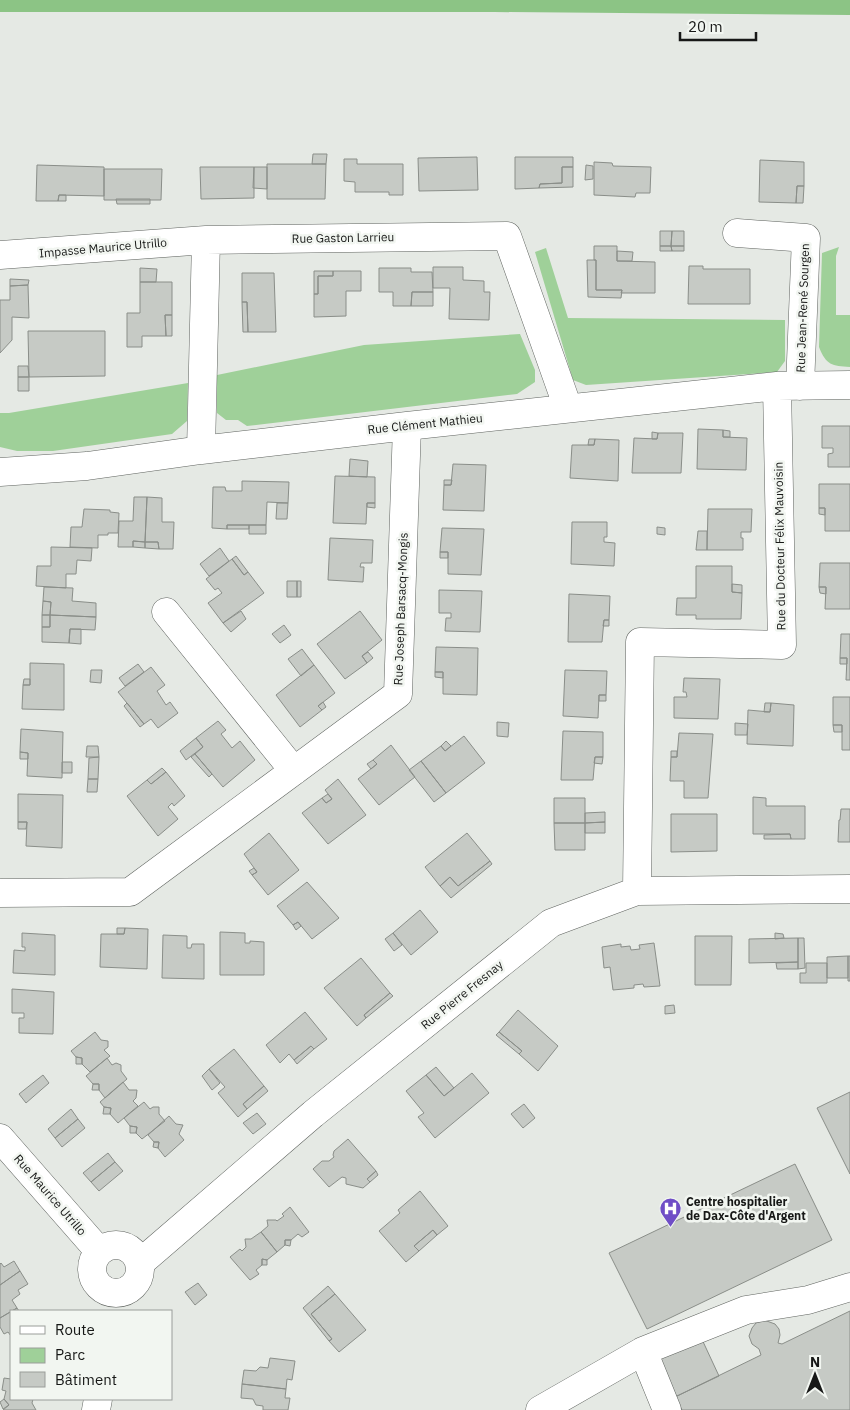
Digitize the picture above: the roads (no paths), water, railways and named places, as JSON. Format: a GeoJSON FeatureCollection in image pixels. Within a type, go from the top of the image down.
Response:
{"type":"FeatureCollection","features":[{"type":"Feature","properties":{"kind":"street","name":"Rue Jean-René Sourgen"},"geometry":{"type":"LineString","coordinates":[[737,232],[806,238],[789,386]]}},
{"type":"Feature","properties":{"kind":"street","name":"Rue Gaston Larrieu"},"geometry":{"type":"LineString","coordinates":[[206,240],[507,236],[568,408]]}},
{"type":"Feature","properties":{"kind":"street","name":"Impasse Maurice Utrillo"},"geometry":{"type":"LineString","coordinates":[[0,255],[206,240]]}},
{"type":"Feature","properties":{"kind":"street"},"geometry":{"type":"LineString","coordinates":[[201,450],[206,240]]}},
{"type":"Feature","properties":{"kind":"street","name":"Rue Clément Mathieu"},"geometry":{"type":"LineString","coordinates":[[0,472],[87,466],[201,450],[568,408],[789,386],[850,385]]}},
{"type":"Feature","properties":{"kind":"street","name":"Rue du Docteur Félix Mauvoisin"},"geometry":{"type":"LineString","coordinates":[[637,890],[640,642],[782,645],[789,386]]}},
{"type":"Feature","properties":{"kind":"street","name":"Rue Joseph Barsacq-Mongis"},"geometry":{"type":"LineString","coordinates":[[0,893],[130,892],[398,694],[407,426]]}},
{"type":"Feature","properties":{"kind":"street"},"geometry":{"type":"LineString","coordinates":[[166,612],[294,770]]}},
{"type":"Feature","properties":{"kind":"street","name":"Rue Pierre Fresnay"},"geometry":{"type":"LineString","coordinates":[[140,1263],[313,1114],[551,923],[637,890],[850,889]]}},
{"type":"Feature","properties":{"kind":"street","name":"Rue Maurice Utrillo"},"geometry":{"type":"LineString","coordinates":[[0,1138],[99,1251]]}},
{"type":"Feature","properties":{"kind":"street"},"geometry":{"type":"LineString","coordinates":[[120,1245],[132,1251],[140,1263],[138,1278],[134,1285],[120,1292],[111,1302],[105,1290],[99,1286],[92,1272],[92,1264],[99,1251],[105,1247],[120,1245]]}},
{"type":"Feature","properties":{"kind":"street"},"geometry":{"type":"LineString","coordinates":[[540,1410],[643,1351],[746,1310],[808,1300],[850,1287]]}},
{"type":"Feature","properties":{"kind":"street"},"geometry":{"type":"LineString","coordinates":[[643,1351],[667,1410]]}},
{"type":"Feature","properties":{"kind":"place","name":"Centre hospitalier de Dax-Côte d'Argent"},"geometry":{"type":"Point","coordinates":[670,1228]}}]}
